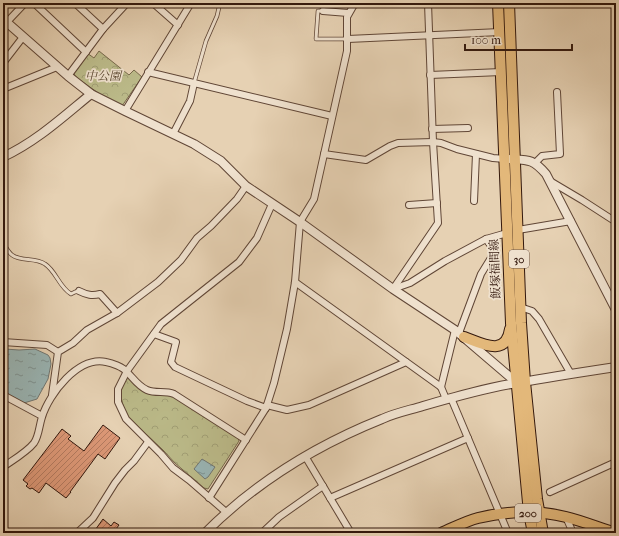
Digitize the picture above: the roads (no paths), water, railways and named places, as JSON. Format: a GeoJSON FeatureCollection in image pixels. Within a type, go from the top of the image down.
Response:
{"type":"FeatureCollection","features":[{"type":"Feature","properties":{"kind":"main road","name":"飯塚福間線"},"geometry":{"type":"LineString","coordinates":[[498,3],[501,72],[518,230],[521,382]]}},
{"type":"Feature","properties":{"kind":"main road","name":"飯塚福間線"},"geometry":{"type":"LineString","coordinates":[[509,3],[510,159],[507,232],[510,323],[521,382],[534,513],[533,533]]}},
{"type":"Feature","properties":{"kind":"main road"},"geometry":{"type":"LineString","coordinates":[[459,333],[492,347],[497,347],[506,341],[509,336],[510,323]]}},
{"type":"Feature","properties":{"kind":"main road","name":"200"},"geometry":{"type":"LineString","coordinates":[[441,533],[476,518],[500,513],[534,513],[566,517],[616,533]]}},
{"type":"Feature","properties":{"kind":"main road","name":"飯塚福間線"},"geometry":{"type":"LineString","coordinates":[[534,513],[543,533]]}},
{"type":"Feature","properties":{"kind":"street"},"geometry":{"type":"LineString","coordinates":[[25,3],[5,21],[68,76],[92,94],[125,112],[194,144],[221,161],[246,186],[459,333],[521,382]]}},
{"type":"Feature","properties":{"kind":"street"},"geometry":{"type":"LineString","coordinates":[[34,3],[86,52]]}},
{"type":"Feature","properties":{"kind":"street"},"geometry":{"type":"LineString","coordinates":[[75,3],[103,29]]}},
{"type":"Feature","properties":{"kind":"street"},"geometry":{"type":"LineString","coordinates":[[153,3],[178,25]]}},
{"type":"Feature","properties":{"kind":"street"},"geometry":{"type":"LineString","coordinates":[[125,112],[191,3]]}},
{"type":"Feature","properties":{"kind":"street"},"geometry":{"type":"LineString","coordinates":[[209,498],[266,406],[288,329],[295,282],[300,222],[314,199],[348,51],[347,17],[355,3]]}},
{"type":"Feature","properties":{"kind":"street"},"geometry":{"type":"LineString","coordinates":[[394,289],[438,223],[432,129],[428,3]]}},
{"type":"Feature","properties":{"kind":"street"},"geometry":{"type":"LineString","coordinates":[[68,76],[103,29],[125,4]]}},
{"type":"Feature","properties":{"kind":"street"},"geometry":{"type":"LineString","coordinates":[[323,12],[348,13]]}},
{"type":"Feature","properties":{"kind":"street"},"geometry":{"type":"LineString","coordinates":[[348,39],[500,32]]}},
{"type":"Feature","properties":{"kind":"street"},"geometry":{"type":"LineString","coordinates":[[3,62],[23,36]]}},
{"type":"Feature","properties":{"kind":"street"},"geometry":{"type":"LineString","coordinates":[[3,89],[57,67]]}},
{"type":"Feature","properties":{"kind":"street"},"geometry":{"type":"LineString","coordinates":[[148,72],[332,116]]}},
{"type":"Feature","properties":{"kind":"street"},"geometry":{"type":"LineString","coordinates":[[430,75],[501,72]]}},
{"type":"Feature","properties":{"kind":"street"},"geometry":{"type":"LineString","coordinates":[[173,134],[190,101],[194,83]]}},
{"type":"Feature","properties":{"kind":"street"},"geometry":{"type":"LineString","coordinates":[[536,162],[542,156],[560,154],[557,92]]}},
{"type":"Feature","properties":{"kind":"street"},"geometry":{"type":"LineString","coordinates":[[3,157],[16,151],[45,131],[92,94]]}},
{"type":"Feature","properties":{"kind":"street"},"geometry":{"type":"LineString","coordinates":[[432,129],[468,128]]}},
{"type":"Feature","properties":{"kind":"street"},"geometry":{"type":"LineString","coordinates":[[324,154],[366,160],[398,143],[433,142],[493,158],[536,162],[550,181],[616,310]]}},
{"type":"Feature","properties":{"kind":"street"},"geometry":{"type":"LineString","coordinates":[[474,201],[476,154]]}},
{"type":"Feature","properties":{"kind":"street"},"geometry":{"type":"LineString","coordinates":[[550,181],[616,222]]}},
{"type":"Feature","properties":{"kind":"street"},"geometry":{"type":"LineString","coordinates":[[58,352],[73,343],[87,330],[117,313],[158,282],[181,260],[196,238],[211,226],[246,186]]}},
{"type":"Feature","properties":{"kind":"street"},"geometry":{"type":"LineString","coordinates":[[408,205],[437,203]]}},
{"type":"Feature","properties":{"kind":"street"},"geometry":{"type":"LineString","coordinates":[[226,512],[173,468],[126,419],[118,402],[118,389],[127,371],[161,324],[238,262],[257,238],[272,204]]}},
{"type":"Feature","properties":{"kind":"street"},"geometry":{"type":"LineString","coordinates":[[518,230],[571,221]]}},
{"type":"Feature","properties":{"kind":"street"},"geometry":{"type":"LineString","coordinates":[[394,289],[410,283],[451,257],[486,239],[507,232]]}},
{"type":"Feature","properties":{"kind":"street"},"geometry":{"type":"LineString","coordinates":[[441,387],[481,274],[494,254],[494,250],[486,239]]}},
{"type":"Feature","properties":{"kind":"street"},"geometry":{"type":"LineString","coordinates":[[295,282],[441,387],[449,399],[468,438],[508,533]]}},
{"type":"Feature","properties":{"kind":"street"},"geometry":{"type":"LineString","coordinates":[[79,291],[86,295],[92,296],[100,294],[117,313]]}},
{"type":"Feature","properties":{"kind":"street"},"geometry":{"type":"LineString","coordinates":[[520,307],[532,311],[539,319],[571,374]]}},
{"type":"Feature","properties":{"kind":"street"},"geometry":{"type":"LineString","coordinates":[[154,334],[176,342],[171,362],[175,367],[248,401],[287,410],[309,404],[406,362]]}},
{"type":"Feature","properties":{"kind":"street"},"geometry":{"type":"LineString","coordinates":[[3,342],[47,345],[58,352]]}},
{"type":"Feature","properties":{"kind":"street"},"geometry":{"type":"LineString","coordinates":[[52,397],[58,352]]}},
{"type":"Feature","properties":{"kind":"street"},"geometry":{"type":"LineString","coordinates":[[3,467],[32,446],[39,430],[42,416],[52,397],[67,378],[83,365],[94,362],[105,362],[127,371],[135,382],[148,391],[169,391],[246,440]]}},
{"type":"Feature","properties":{"kind":"street"},"geometry":{"type":"LineString","coordinates":[[205,533],[226,512],[253,490],[305,456],[383,418],[449,399],[521,382],[616,367]]}},
{"type":"Feature","properties":{"kind":"street"},"geometry":{"type":"LineString","coordinates":[[3,395],[42,416]]}},
{"type":"Feature","properties":{"kind":"street"},"geometry":{"type":"LineString","coordinates":[[330,498],[468,438]]}},
{"type":"Feature","properties":{"kind":"street"},"geometry":{"type":"LineString","coordinates":[[77,533],[92,518],[115,483],[148,442]]}},
{"type":"Feature","properties":{"kind":"street"},"geometry":{"type":"LineString","coordinates":[[305,456],[351,533]]}},
{"type":"Feature","properties":{"kind":"street"},"geometry":{"type":"LineString","coordinates":[[550,492],[616,462]]}},
{"type":"Feature","properties":{"kind":"street"},"geometry":{"type":"LineString","coordinates":[[262,533],[279,516],[323,486]]}},
{"type":"Feature","properties":{"kind":"street"},"geometry":{"type":"LineString","coordinates":[[566,517],[574,533]]}},
{"type":"Feature","properties":{"kind":"lane"},"geometry":{"type":"LineString","coordinates":[[194,83],[206,41],[217,16],[220,3]]}},
{"type":"Feature","properties":{"kind":"lane"},"geometry":{"type":"LineString","coordinates":[[323,3],[323,12],[318,10],[316,38],[348,39]]}},
{"type":"Feature","properties":{"kind":"lane"},"geometry":{"type":"LineString","coordinates":[[3,243],[15,257],[38,260],[45,264],[49,267],[60,284],[71,294],[79,291]]}},
{"type":"Feature","properties":{"kind":"water"},"geometry":{"type":"Polygon","coordinates":[[[5,349],[35,349],[48,355],[50,358],[51,364],[48,379],[37,399],[24,403],[3,391],[3,356],[5,349]]]}},
{"type":"Feature","properties":{"kind":"water"},"geometry":{"type":"Polygon","coordinates":[[[202,459],[215,467],[205,479],[194,469],[202,459]]]}},
{"type":"Feature","properties":{"kind":"park label","name":"中公園"},"geometry":{"type":"Point","coordinates":[103,76]}}]}
